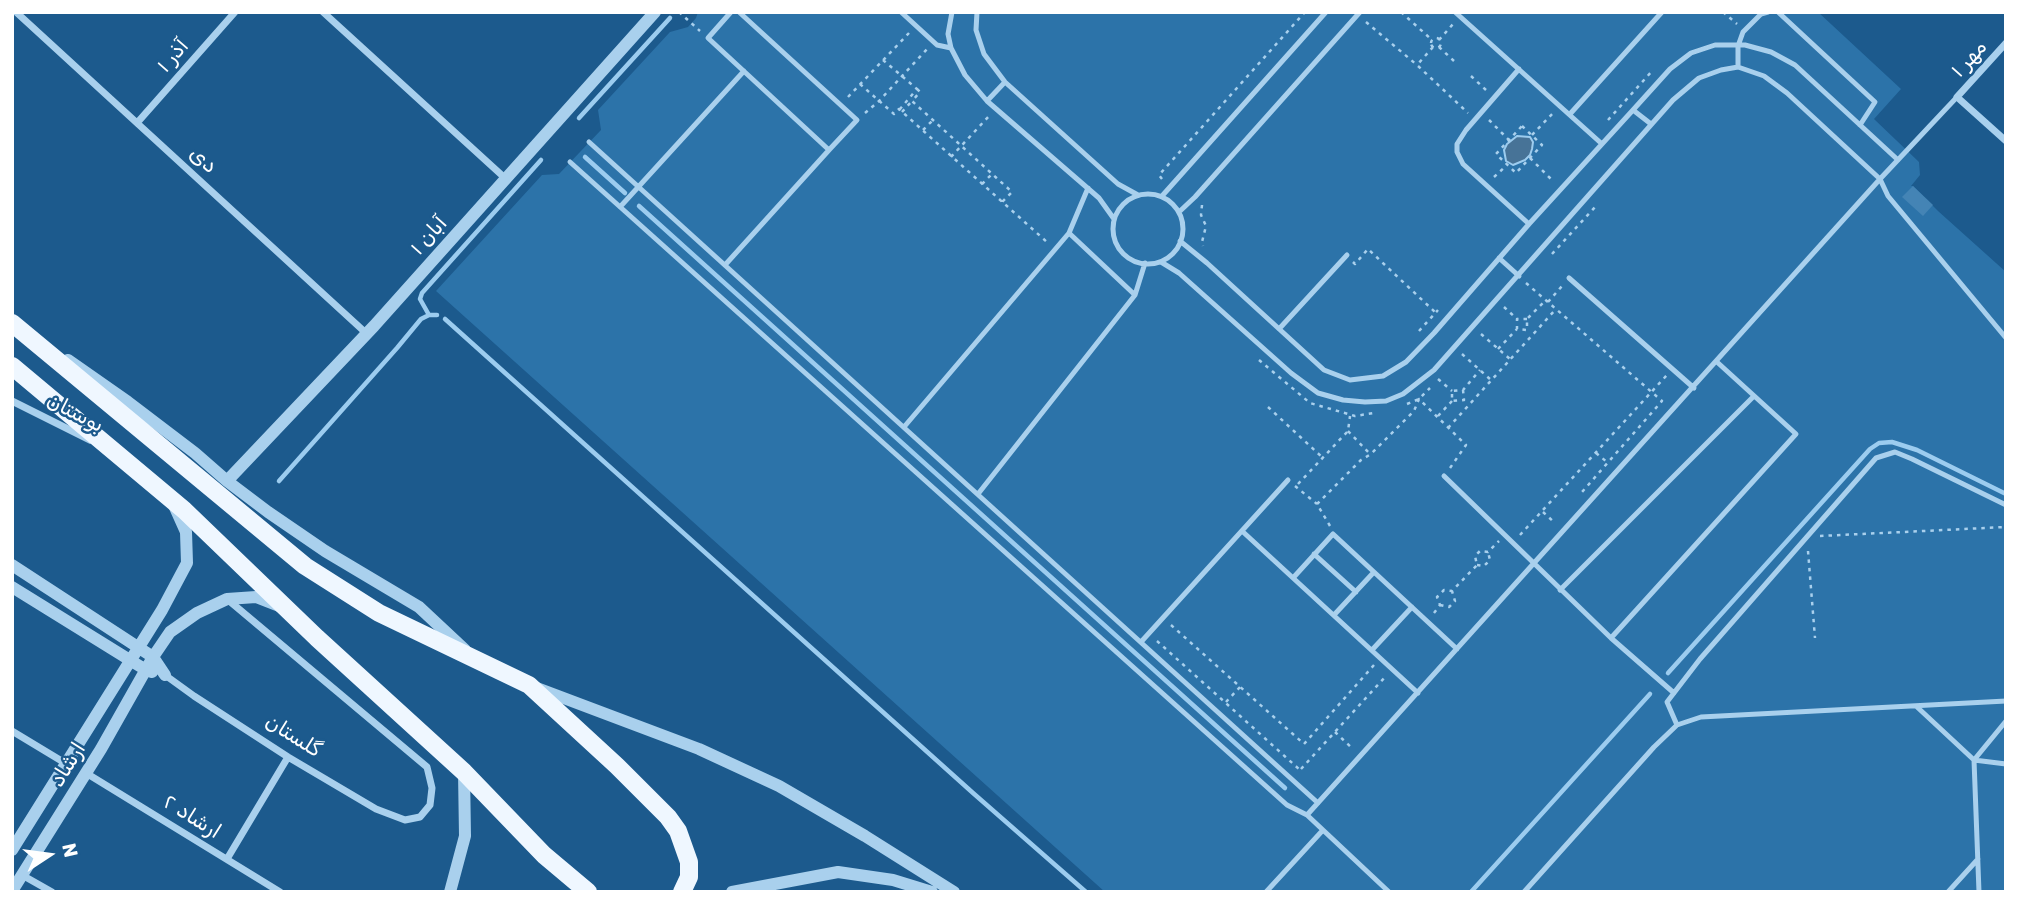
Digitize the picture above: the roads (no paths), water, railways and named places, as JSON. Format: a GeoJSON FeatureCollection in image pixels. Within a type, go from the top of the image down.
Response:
{"type":"FeatureCollection","features":[{"type":"Feature","properties":{"kind":"main road"},"geometry":{"type":"LineString","coordinates":[[12,323],[305,566],[379,613],[529,685],[668,817],[678,831],[689,862],[689,877],[682,892]]}},
{"type":"Feature","properties":{"kind":"main road"},"geometry":{"type":"LineString","coordinates":[[12,366],[171,497],[288,610],[464,772],[544,855],[588,892]]}},
{"type":"Feature","properties":{"kind":"street","name":"دی"},"geometry":{"type":"LineString","coordinates":[[16,12],[367,334]]}},
{"type":"Feature","properties":{"kind":"street","name":"آذر ۱"},"geometry":{"type":"LineString","coordinates":[[137,124],[235,12]]}},
{"type":"Feature","properties":{"kind":"street"},"geometry":{"type":"LineString","coordinates":[[323,12],[506,179]]}},
{"type":"Feature","properties":{"kind":"street","name":"آبان ۱"},"geometry":{"type":"LineString","coordinates":[[228,481],[367,334],[655,12]]}},
{"type":"Feature","properties":{"kind":"street","name":"مهر ۱"},"geometry":{"type":"LineString","coordinates":[[1957,97],[2006,43]]}},
{"type":"Feature","properties":{"kind":"street"},"geometry":{"type":"LineString","coordinates":[[1957,97],[2006,141]]}},
{"type":"Feature","properties":{"kind":"street"},"geometry":{"type":"LineString","coordinates":[[12,323],[128,402],[268,512],[326,551],[419,607],[472,657]]}},
{"type":"Feature","properties":{"kind":"street","name":"بوستان"},"geometry":{"type":"LineString","coordinates":[[12,401],[122,456]]}},
{"type":"Feature","properties":{"kind":"street"},"geometry":{"type":"LineString","coordinates":[[139,647],[187,563],[186,532],[171,497]]}},
{"type":"Feature","properties":{"kind":"street","name":"گلستان"},"geometry":{"type":"LineString","coordinates":[[12,565],[153,657],[166,676]]}},
{"type":"Feature","properties":{"kind":"street","name":"گلستان"},"geometry":{"type":"LineString","coordinates":[[12,587],[146,670],[166,676],[288,757],[376,809],[405,820],[420,817],[430,805],[432,788],[427,767],[227,600]]}},
{"type":"Feature","properties":{"kind":"street"},"geometry":{"type":"LineString","coordinates":[[153,657],[170,632],[197,613],[227,600],[256,597],[288,610]]}},
{"type":"Feature","properties":{"kind":"street","name":"ارشاد"},"geometry":{"type":"LineString","coordinates":[[12,850],[139,647]]}},
{"type":"Feature","properties":{"kind":"street","name":"ارشاد"},"geometry":{"type":"LineString","coordinates":[[12,891],[86,773],[153,657]]}},
{"type":"Feature","properties":{"kind":"street"},"geometry":{"type":"LineString","coordinates":[[529,685],[699,749],[779,786],[954,892]]}},
{"type":"Feature","properties":{"kind":"street"},"geometry":{"type":"LineString","coordinates":[[12,731],[65,763]]}},
{"type":"Feature","properties":{"kind":"street"},"geometry":{"type":"LineString","coordinates":[[227,859],[288,757]]}},
{"type":"Feature","properties":{"kind":"street"},"geometry":{"type":"LineString","coordinates":[[450,892],[465,836],[464,772]]}},
{"type":"Feature","properties":{"kind":"street","name":"ارشاد ۲"},"geometry":{"type":"LineString","coordinates":[[86,773],[280,892]]}},
{"type":"Feature","properties":{"kind":"street"},"geometry":{"type":"LineString","coordinates":[[732,892],[838,872],[892,880],[932,892]]}},
{"type":"Feature","properties":{"kind":"street"},"geometry":{"type":"LineString","coordinates":[[23,875],[52,892]]}},
{"type":"Feature","properties":{"kind":"lane"},"geometry":{"type":"LineString","coordinates":[[731,12],[708,38],[829,150]]}},
{"type":"Feature","properties":{"kind":"lane"},"geometry":{"type":"LineString","coordinates":[[725,265],[857,120],[739,12]]}},
{"type":"Feature","properties":{"kind":"lane"},"geometry":{"type":"LineString","coordinates":[[901,12],[937,45],[951,48]]}},
{"type":"Feature","properties":{"kind":"lane"},"geometry":{"type":"LineString","coordinates":[[952,12],[948,34],[951,48],[965,75],[988,101],[1099,198],[1114,219]]}},
{"type":"Feature","properties":{"kind":"lane"},"geometry":{"type":"LineString","coordinates":[[977,12],[976,30],[984,54],[1005,82],[1118,184],[1138,195]]}},
{"type":"Feature","properties":{"kind":"lane"},"geometry":{"type":"LineString","coordinates":[[1162,196],[1326,12]]}},
{"type":"Feature","properties":{"kind":"lane"},"geometry":{"type":"LineString","coordinates":[[1179,212],[1360,12]]}},
{"type":"Feature","properties":{"kind":"lane"},"geometry":{"type":"LineString","coordinates":[[1570,114],[1662,12]]}},
{"type":"Feature","properties":{"kind":"lane"},"geometry":{"type":"LineString","coordinates":[[1738,67],[1738,46],[1743,32],[1761,14],[1768,12]]}},
{"type":"Feature","properties":{"kind":"lane"},"geometry":{"type":"LineString","coordinates":[[1778,12],[1875,102],[1860,125]]}},
{"type":"Feature","properties":{"kind":"lane"},"geometry":{"type":"LineString","coordinates":[[1457,14],[1602,144]]}},
{"type":"Feature","properties":{"kind":"lane"},"geometry":{"type":"LineString","coordinates":[[1180,242],[1207,262],[1324,370],[1350,380],[1383,376],[1406,362],[1670,69],[1691,53],[1715,45],[1772,52],[1795,65],[1898,160]]}},
{"type":"Feature","properties":{"kind":"lane"},"geometry":{"type":"LineString","coordinates":[[1161,262],[1179,273],[1291,373],[1318,393],[1343,400],[1386,401],[1417,385],[1434,370],[1673,100],[1699,78],[1738,67],[1764,76],[1787,93],[1880,179],[1888,196],[2006,338]]}},
{"type":"Feature","properties":{"kind":"lane"},"geometry":{"type":"LineString","coordinates":[[1519,69],[1457,144],[1457,152],[1463,164],[1528,224]]}},
{"type":"Feature","properties":{"kind":"lane"},"geometry":{"type":"LineString","coordinates":[[620,207],[744,71]]}},
{"type":"Feature","properties":{"kind":"lane"},"geometry":{"type":"LineString","coordinates":[[988,101],[1005,82]]}},
{"type":"Feature","properties":{"kind":"lane"},"geometry":{"type":"LineString","coordinates":[[1307,816],[1880,179],[1957,97]]}},
{"type":"Feature","properties":{"kind":"lane"},"geometry":{"type":"LineString","coordinates":[[1633,110],[1651,124]]}},
{"type":"Feature","properties":{"kind":"lane"},"geometry":{"type":"LineString","coordinates":[[589,142],[1318,803]]}},
{"type":"Feature","properties":{"kind":"lane"},"geometry":{"type":"LineString","coordinates":[[570,162],[1287,805],[1307,816],[1389,892]]}},
{"type":"Feature","properties":{"kind":"lane"},"geometry":{"type":"LineString","coordinates":[[904,427],[1069,233],[1088,188]]}},
{"type":"Feature","properties":{"kind":"lane"},"geometry":{"type":"LineString","coordinates":[[1150,193],[1162,196],[1179,212],[1183,224],[1180,242],[1170,256],[1161,262],[1145,263],[1128,258],[1115,241],[1114,219],[1119,208],[1138,195],[1150,193]]}},
{"type":"Feature","properties":{"kind":"lane"},"geometry":{"type":"LineString","coordinates":[[1069,233],[1135,295]]}},
{"type":"Feature","properties":{"kind":"lane"},"geometry":{"type":"LineString","coordinates":[[1279,329],[1347,255]]}},
{"type":"Feature","properties":{"kind":"lane"},"geometry":{"type":"LineString","coordinates":[[1499,258],[1519,276]]}},
{"type":"Feature","properties":{"kind":"lane"},"geometry":{"type":"LineString","coordinates":[[978,494],[1135,295],[1145,263]]}},
{"type":"Feature","properties":{"kind":"lane"},"geometry":{"type":"LineString","coordinates":[[1569,278],[1694,388]]}},
{"type":"Feature","properties":{"kind":"lane"},"geometry":{"type":"LineString","coordinates":[[1611,638],[1796,434],[1717,362]]}},
{"type":"Feature","properties":{"kind":"lane"},"geometry":{"type":"LineString","coordinates":[[1560,590],[1754,396]]}},
{"type":"Feature","properties":{"kind":"lane"},"geometry":{"type":"LineString","coordinates":[[1677,725],[1667,702],[1700,659],[1876,458],[1895,452],[2006,505]]}},
{"type":"Feature","properties":{"kind":"lane"},"geometry":{"type":"LineString","coordinates":[[1444,476],[1560,590],[1674,693]]}},
{"type":"Feature","properties":{"kind":"lane"},"geometry":{"type":"LineString","coordinates":[[1141,642],[1288,480]]}},
{"type":"Feature","properties":{"kind":"lane"},"geometry":{"type":"LineString","coordinates":[[1242,531],[1418,693]]}},
{"type":"Feature","properties":{"kind":"lane"},"geometry":{"type":"LineString","coordinates":[[1293,578],[1333,534],[1458,649]]}},
{"type":"Feature","properties":{"kind":"lane"},"geometry":{"type":"LineString","coordinates":[[1314,554],[1356,592]]}},
{"type":"Feature","properties":{"kind":"lane"},"geometry":{"type":"LineString","coordinates":[[1334,615],[1374,572]]}},
{"type":"Feature","properties":{"kind":"lane"},"geometry":{"type":"LineString","coordinates":[[1372,650],[1412,607]]}},
{"type":"Feature","properties":{"kind":"lane"},"geometry":{"type":"LineString","coordinates":[[1524,892],[1677,725],[1701,718],[2006,702]]}},
{"type":"Feature","properties":{"kind":"lane"},"geometry":{"type":"LineString","coordinates":[[1916,706],[1973,760],[2006,764]]}},
{"type":"Feature","properties":{"kind":"lane"},"geometry":{"type":"LineString","coordinates":[[1979,892],[1973,760],[2006,721]]}},
{"type":"Feature","properties":{"kind":"lane"},"geometry":{"type":"LineString","coordinates":[[1266,892],[1323,830]]}},
{"type":"Feature","properties":{"kind":"lane"},"geometry":{"type":"LineString","coordinates":[[1948,892],[1978,859]]}},
{"type":"Feature","properties":{"kind":"waterway"},"geometry":{"type":"LineString","coordinates":[[579,118],[670,18]]}},
{"type":"Feature","properties":{"kind":"waterway"},"geometry":{"type":"LineString","coordinates":[[585,157],[625,193]]}},
{"type":"Feature","properties":{"kind":"waterway"},"geometry":{"type":"LineString","coordinates":[[429,315],[420,299],[422,293],[541,160]]}},
{"type":"Feature","properties":{"kind":"waterway"},"geometry":{"type":"LineString","coordinates":[[639,206],[1285,788]]}},
{"type":"Feature","properties":{"kind":"waterway"},"geometry":{"type":"LineString","coordinates":[[279,481],[421,319],[437,315]]}},
{"type":"Feature","properties":{"kind":"waterway"},"geometry":{"type":"LineString","coordinates":[[445,319],[1086,892]]}},
{"type":"Feature","properties":{"kind":"waterway"},"geometry":{"type":"LineString","coordinates":[[1668,673],[1870,449],[1879,443],[1892,442],[1917,450],[2006,494]]}},
{"type":"Feature","properties":{"kind":"waterway"},"geometry":{"type":"LineString","coordinates":[[1471,892],[1650,694]]}}]}
